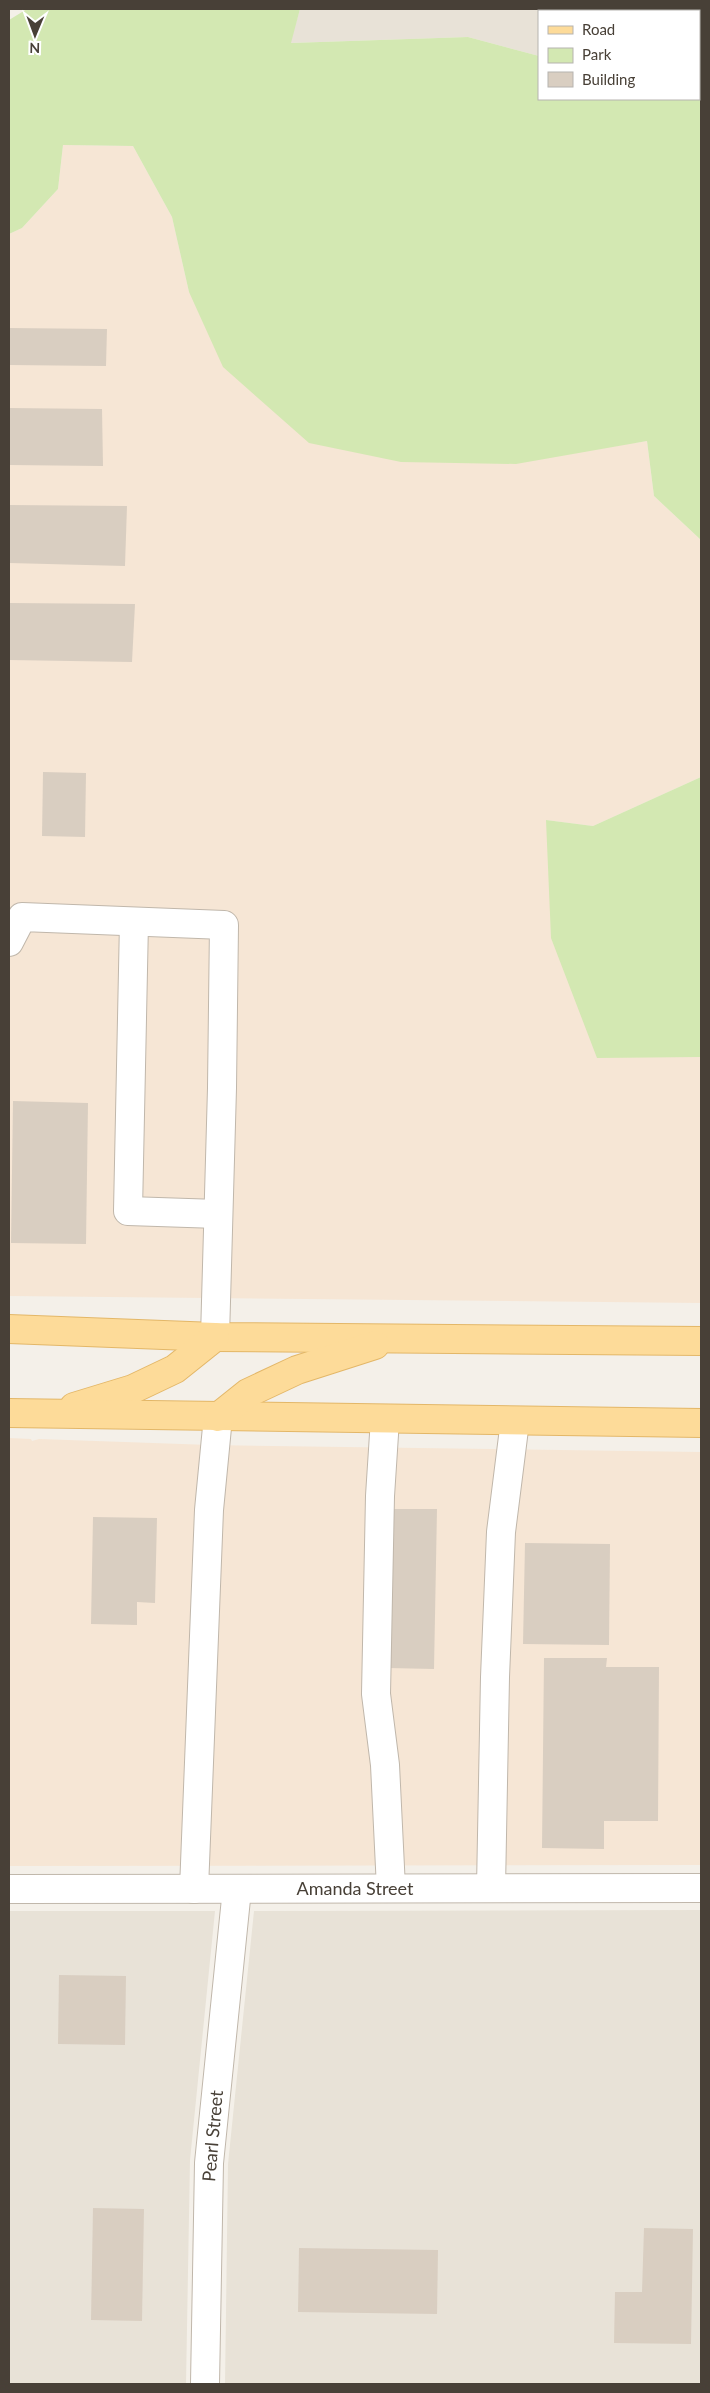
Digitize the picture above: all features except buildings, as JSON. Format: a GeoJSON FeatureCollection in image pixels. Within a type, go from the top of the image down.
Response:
{"type":"FeatureCollection","features":[{"type":"Feature","properties":{"kind":"main road"},"geometry":{"type":"LineString","coordinates":[[9,1329],[215,1337],[400,1337],[701,1341]]}},
{"type":"Feature","properties":{"kind":"main road"},"geometry":{"type":"LineString","coordinates":[[46,1414],[133,1390],[176,1369],[215,1337]]}},
{"type":"Feature","properties":{"kind":"main road"},"geometry":{"type":"LineString","coordinates":[[218,1417],[248,1393],[297,1370],[400,1337]]}},
{"type":"Feature","properties":{"kind":"main road"},"geometry":{"type":"LineString","coordinates":[[9,1413],[701,1422]]}},
{"type":"Feature","properties":{"kind":"street"},"geometry":{"type":"LineString","coordinates":[[9,942],[22,917],[224,925],[215,1337]]}},
{"type":"Feature","properties":{"kind":"street"},"geometry":{"type":"LineString","coordinates":[[134,922],[128,1212],[218,1214]]}},
{"type":"Feature","properties":{"kind":"street"},"geometry":{"type":"LineString","coordinates":[[194,1889],[209,1520],[218,1417]]}},
{"type":"Feature","properties":{"kind":"street"},"geometry":{"type":"LineString","coordinates":[[385,1419],[380,1496],[376,1694],[385,1765],[391,1888]]}},
{"type":"Feature","properties":{"kind":"street"},"geometry":{"type":"LineString","coordinates":[[491,1888],[495,1677],[501,1532],[515,1421]]}},
{"type":"Feature","properties":{"kind":"street","name":"Amanda Street"},"geometry":{"type":"LineString","coordinates":[[9,1889],[701,1888]]}},
{"type":"Feature","properties":{"kind":"street","name":"Pearl Street"},"geometry":{"type":"LineString","coordinates":[[205,2384],[208,2163],[237,1889]]}},
{"type":"Feature","properties":{"kind":"shaded area"},"geometry":{"type":"Polygon","coordinates":[[[300,9],[663,9],[538,10],[538,56],[468,37],[290,43],[300,9]]]}},
{"type":"Feature","properties":{"kind":"shaded area"},"geometry":{"type":"Polygon","coordinates":[[[63,145],[133,146],[172,217],[189,292],[635,443],[647,441],[654,496],[701,540],[701,777],[593,826],[546,820],[597,1057],[701,1057],[701,1303],[9,1296],[9,234],[22,228],[58,189],[63,145]]]}},
{"type":"Feature","properties":{"kind":"shaded area"},"geometry":{"type":"Polygon","coordinates":[[[9,1438],[31,1439],[32,1441],[39,1439],[210,1445],[701,1452],[701,1865],[9,1866],[9,1438]]]}},
{"type":"Feature","properties":{"kind":"shaded area"},"geometry":{"type":"Polygon","coordinates":[[[701,1910],[701,2384],[225,2384],[228,2164],[254,1911],[701,1910]]]}},
{"type":"Feature","properties":{"kind":"shaded area"},"geometry":{"type":"Polygon","coordinates":[[[9,1911],[215,1911],[190,2160],[186,2384],[9,2384],[9,1911]]]}},
{"type":"Feature","properties":{"kind":"green space"},"geometry":{"type":"Polygon","coordinates":[[[27,9],[300,9],[291,43],[468,37],[538,56],[538,100],[700,100],[700,10],[662,10],[701,9],[701,540],[654,496],[647,441],[516,464],[401,462],[309,443],[223,367],[189,292],[172,217],[133,146],[63,145],[58,189],[22,228],[9,234],[9,20],[27,9]]]}},
{"type":"Feature","properties":{"kind":"green space"},"geometry":{"type":"Polygon","coordinates":[[[701,777],[701,1057],[597,1058],[551,938],[546,820],[593,826],[701,777]]]}}]}
